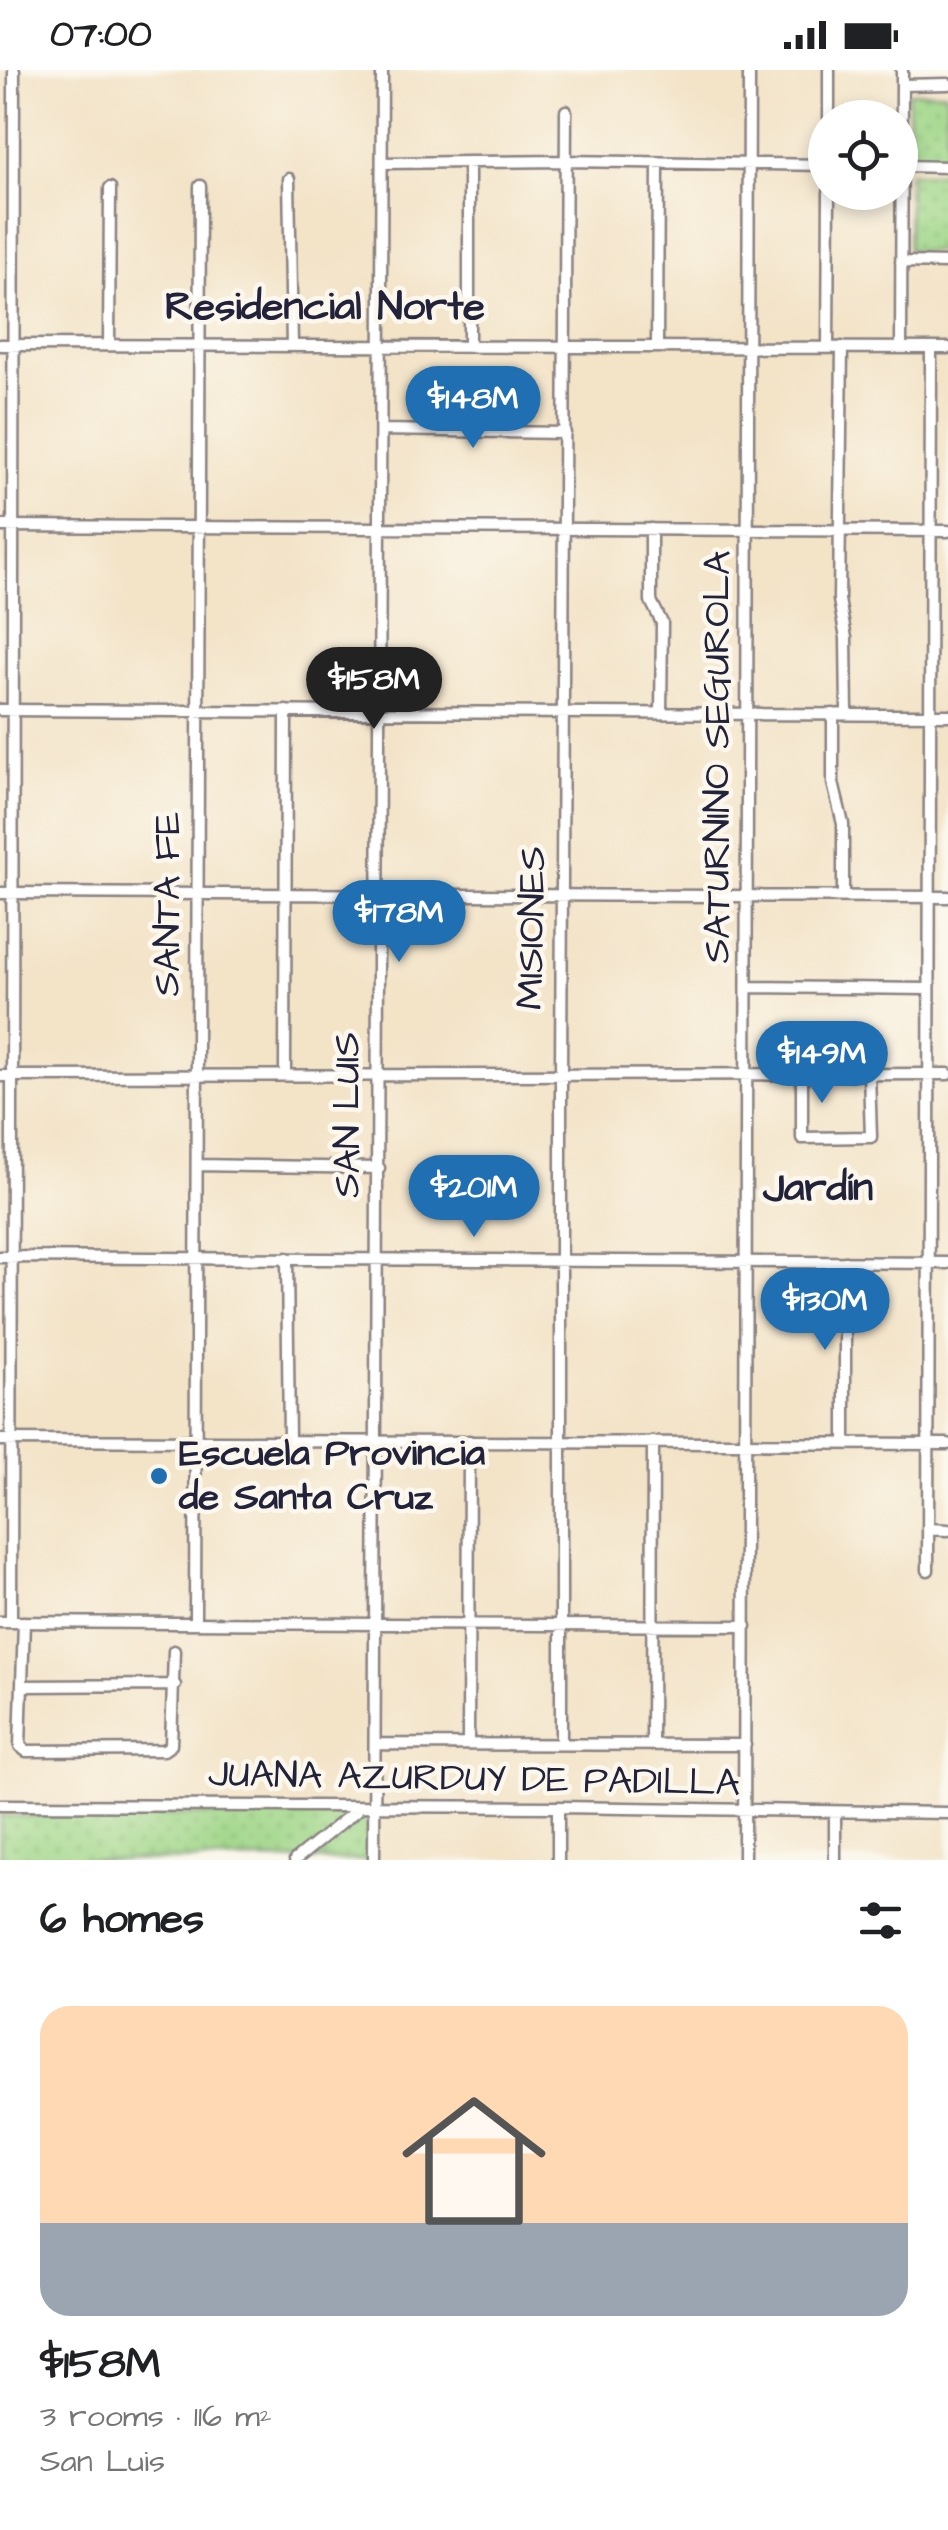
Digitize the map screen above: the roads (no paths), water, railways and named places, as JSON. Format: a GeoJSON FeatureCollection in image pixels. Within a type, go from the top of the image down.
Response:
{"type":"FeatureCollection","features":[{"type":"Feature","properties":{"kind":"street"},"geometry":{"type":"LineString","coordinates":[[14,70],[13,893],[6,1076],[6,1440],[12,1622],[22,1686],[20,1746],[26,1751],[164,1750],[171,1746],[174,1651]]}},
{"type":"Feature","properties":{"kind":"street","name":"SAN LUIS"},"geometry":{"type":"LineString","coordinates":[[374,1860],[382,70]]}},
{"type":"Feature","properties":{"kind":"street","name":"SATURNINO SEGUROLA"},"geometry":{"type":"LineString","coordinates":[[744,1860],[749,70]]}},
{"type":"Feature","properties":{"kind":"street"},"geometry":{"type":"LineString","coordinates":[[829,100],[830,70]]}},
{"type":"Feature","properties":{"kind":"street"},"geometry":{"type":"LineString","coordinates":[[902,70],[902,100]]}},
{"type":"Feature","properties":{"kind":"street"},"geometry":{"type":"LineString","coordinates":[[902,85],[948,84]]}},
{"type":"Feature","properties":{"kind":"street","name":"MISIONES"},"geometry":{"type":"LineString","coordinates":[[561,1744],[560,1074],[566,111]]}},
{"type":"Feature","properties":{"kind":"street"},"geometry":{"type":"LineString","coordinates":[[0,159],[15,159]]}},
{"type":"Feature","properties":{"kind":"street"},"geometry":{"type":"LineString","coordinates":[[382,164],[566,161],[808,164]]}},
{"type":"Feature","properties":{"kind":"street"},"geometry":{"type":"LineString","coordinates":[[468,346],[469,162]]}},
{"type":"Feature","properties":{"kind":"street"},"geometry":{"type":"LineString","coordinates":[[657,347],[658,163]]}},
{"type":"Feature","properties":{"kind":"street"},"geometry":{"type":"LineString","coordinates":[[918,166],[948,167]]}},
{"type":"Feature","properties":{"kind":"street"},"geometry":{"type":"LineString","coordinates":[[290,179],[292,346]]}},
{"type":"Feature","properties":{"kind":"street","name":"SANTA FE"},"geometry":{"type":"LineString","coordinates":[[195,1623],[200,186]]}},
{"type":"Feature","properties":{"kind":"street"},"geometry":{"type":"LineString","coordinates":[[110,188],[110,345]]}},
{"type":"Feature","properties":{"kind":"street"},"geometry":{"type":"LineString","coordinates":[[828,347],[829,210]]}},
{"type":"Feature","properties":{"kind":"street"},"geometry":{"type":"LineString","coordinates":[[901,210],[901,348]]}},
{"type":"Feature","properties":{"kind":"street"},"geometry":{"type":"LineString","coordinates":[[902,262],[948,262]]}},
{"type":"Feature","properties":{"kind":"street"},"geometry":{"type":"LineString","coordinates":[[0,345],[948,348]]}},
{"type":"Feature","properties":{"kind":"street"},"geometry":{"type":"LineString","coordinates":[[842,347],[839,600],[846,638],[847,714]]}},
{"type":"Feature","properties":{"kind":"street"},"geometry":{"type":"LineString","coordinates":[[928,1570],[932,348]]}},
{"type":"Feature","properties":{"kind":"street"},"geometry":{"type":"LineString","coordinates":[[381,430],[564,432]]}},
{"type":"Feature","properties":{"kind":"street"},"geometry":{"type":"LineString","coordinates":[[0,526],[948,530]]}},
{"type":"Feature","properties":{"kind":"street"},"geometry":{"type":"LineString","coordinates":[[651,529],[651,601],[662,623],[661,713]]}},
{"type":"Feature","properties":{"kind":"street"},"geometry":{"type":"LineString","coordinates":[[0,710],[948,715]]}},
{"type":"Feature","properties":{"kind":"street"},"geometry":{"type":"LineString","coordinates":[[285,1074],[286,711]]}},
{"type":"Feature","properties":{"kind":"street"},"geometry":{"type":"LineString","coordinates":[[833,714],[833,783],[843,824],[844,896]]}},
{"type":"Feature","properties":{"kind":"street"},"geometry":{"type":"LineString","coordinates":[[0,892],[948,897]]}},
{"type":"Feature","properties":{"kind":"street"},"geometry":{"type":"LineString","coordinates":[[747,987],[929,989]]}},
{"type":"Feature","properties":{"kind":"street"},"geometry":{"type":"LineString","coordinates":[[802,1074],[802,1138],[871,1137],[869,1074]]}},
{"type":"Feature","properties":{"kind":"street"},"geometry":{"type":"LineString","coordinates":[[6,1076],[948,1074]]}},
{"type":"Feature","properties":{"kind":"street"},"geometry":{"type":"LineString","coordinates":[[198,1165],[378,1168]]}},
{"type":"Feature","properties":{"kind":"street"},"geometry":{"type":"LineString","coordinates":[[6,1257],[948,1262]]}},
{"type":"Feature","properties":{"kind":"street"},"geometry":{"type":"LineString","coordinates":[[287,1258],[289,1440]]}},
{"type":"Feature","properties":{"kind":"street"},"geometry":{"type":"LineString","coordinates":[[845,1262],[845,1444]]}},
{"type":"Feature","properties":{"kind":"street"},"geometry":{"type":"LineString","coordinates":[[6,1440],[948,1444]]}},
{"type":"Feature","properties":{"kind":"street"},"geometry":{"type":"LineString","coordinates":[[468,1744],[469,1442]]}},
{"type":"Feature","properties":{"kind":"street"},"geometry":{"type":"LineString","coordinates":[[652,1745],[653,1442]]}},
{"type":"Feature","properties":{"kind":"street"},"geometry":{"type":"LineString","coordinates":[[928,1530],[948,1530]]}},
{"type":"Feature","properties":{"kind":"street"},"geometry":{"type":"LineString","coordinates":[[12,1622],[746,1626]]}},
{"type":"Feature","properties":{"kind":"street"},"geometry":{"type":"LineString","coordinates":[[22,1686],[175,1685]]}},
{"type":"Feature","properties":{"kind":"street"},"geometry":{"type":"LineString","coordinates":[[376,1744],[745,1745]]}},
{"type":"Feature","properties":{"kind":"street","name":"JUANA AZURDUY DE PADILLA"},"geometry":{"type":"LineString","coordinates":[[0,1805],[558,1806],[948,1813]]}},
{"type":"Feature","properties":{"kind":"street"},"geometry":{"type":"LineString","coordinates":[[558,1806],[558,1860]]}},
{"type":"Feature","properties":{"kind":"street"},"geometry":{"type":"LineString","coordinates":[[295,1860],[359,1808]]}},
{"type":"Feature","properties":{"kind":"street"},"geometry":{"type":"LineString","coordinates":[[835,1812],[835,1860]]}},
{"type":"Feature","properties":{"kind":"place","name":"Escuela Provincia de Santa Cruz"},"geometry":{"type":"Point","coordinates":[159,1476]}},
{"type":"Feature","properties":{"kind":"district","name":"Residencial Norte"},"geometry":{"type":"Point","coordinates":[325,307]}},
{"type":"Feature","properties":{"kind":"district","name":"Jardín"},"geometry":{"type":"Point","coordinates":[818,1188]}}]}
